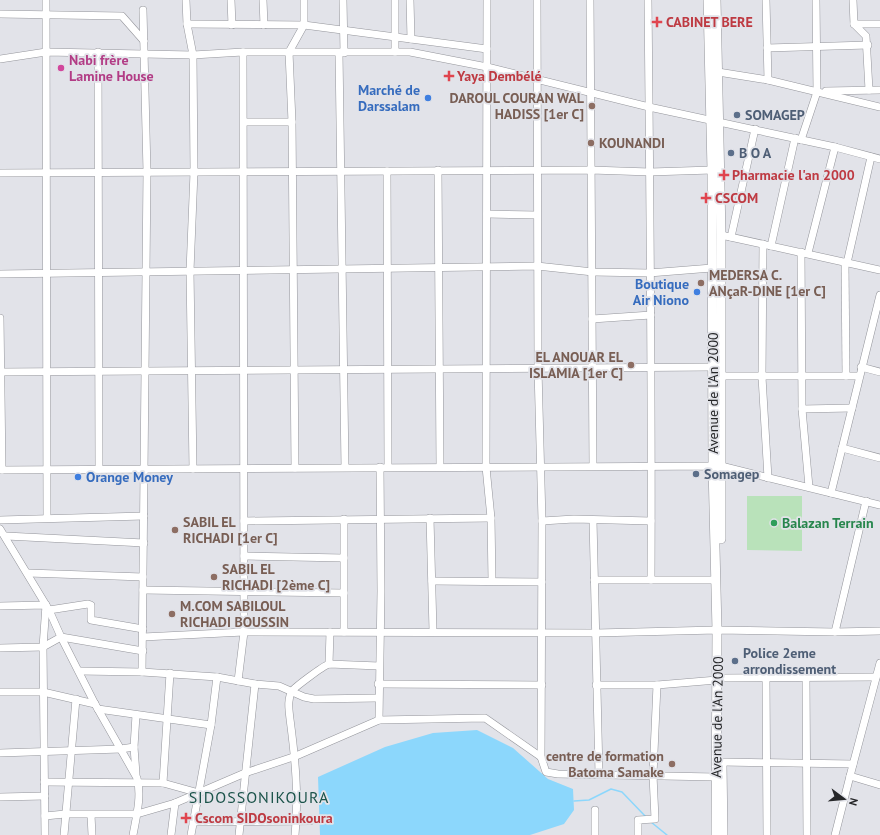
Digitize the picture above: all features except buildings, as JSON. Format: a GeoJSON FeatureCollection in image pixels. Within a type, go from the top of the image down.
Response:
{"type":"FeatureCollection","features":[{"type":"Feature","properties":{"kind":"main road","name":"Avenue de l'An 2000"},"geometry":{"type":"LineString","coordinates":[[708,0],[721,235],[716,580],[719,630]]}},
{"type":"Feature","properties":{"kind":"main road","name":"Avenue de l'An 2000"},"geometry":{"type":"LineString","coordinates":[[716,0],[718,72],[712,170],[712,268],[723,835]]}},
{"type":"Feature","properties":{"kind":"main road","name":"Avenue de l'An 2000"},"geometry":{"type":"LineString","coordinates":[[716,835],[716,778],[720,679]]}},
{"type":"Feature","properties":{"kind":"street"},"geometry":{"type":"LineString","coordinates":[[46,0],[47,518]]}},
{"type":"Feature","properties":{"kind":"street"},"geometry":{"type":"LineString","coordinates":[[186,0],[187,24],[194,54],[194,172],[190,271],[193,469]]}},
{"type":"Feature","properties":{"kind":"street"},"geometry":{"type":"LineString","coordinates":[[231,0],[232,25]]}},
{"type":"Feature","properties":{"kind":"street"},"geometry":{"type":"LineString","coordinates":[[263,0],[264,25]]}},
{"type":"Feature","properties":{"kind":"street"},"geometry":{"type":"LineString","coordinates":[[295,468],[292,122],[288,52],[304,25],[304,0]]}},
{"type":"Feature","properties":{"kind":"street"},"geometry":{"type":"LineString","coordinates":[[343,0],[344,31],[342,53],[340,171],[345,467]]}},
{"type":"Feature","properties":{"kind":"street"},"geometry":{"type":"LineString","coordinates":[[395,0],[395,52]]}},
{"type":"Feature","properties":{"kind":"street"},"geometry":{"type":"LineString","coordinates":[[410,0],[411,39]]}},
{"type":"Feature","properties":{"kind":"street"},"geometry":{"type":"LineString","coordinates":[[487,0],[486,467],[491,518],[492,581]]}},
{"type":"Feature","properties":{"kind":"street"},"geometry":{"type":"LineString","coordinates":[[537,0],[537,266],[542,521],[541,757],[546,772],[558,774],[653,775],[716,778]]}},
{"type":"Feature","properties":{"kind":"street"},"geometry":{"type":"LineString","coordinates":[[590,0],[593,272],[593,466]]}},
{"type":"Feature","properties":{"kind":"street"},"geometry":{"type":"LineString","coordinates":[[648,0],[650,172],[649,272],[653,467],[651,521],[652,580]]}},
{"type":"Feature","properties":{"kind":"street"},"geometry":{"type":"LineString","coordinates":[[766,0],[768,80]]}},
{"type":"Feature","properties":{"kind":"street"},"geometry":{"type":"LineString","coordinates":[[771,246],[798,139],[817,92],[815,46],[816,0]]}},
{"type":"Feature","properties":{"kind":"street"},"geometry":{"type":"LineString","coordinates":[[853,0],[854,24],[866,36],[868,45],[869,90]]}},
{"type":"Feature","properties":{"kind":"street"},"geometry":{"type":"LineString","coordinates":[[142,672],[147,172],[143,10]]}},
{"type":"Feature","properties":{"kind":"street"},"geometry":{"type":"LineString","coordinates":[[0,14],[122,16],[144,41]]}},
{"type":"Feature","properties":{"kind":"street"},"geometry":{"type":"LineString","coordinates":[[187,24],[304,25],[487,49]]}},
{"type":"Feature","properties":{"kind":"street"},"geometry":{"type":"LineString","coordinates":[[854,24],[880,24]]}},
{"type":"Feature","properties":{"kind":"street"},"geometry":{"type":"LineString","coordinates":[[767,48],[868,45]]}},
{"type":"Feature","properties":{"kind":"street"},"geometry":{"type":"LineString","coordinates":[[0,59],[46,52],[144,54],[243,52],[410,52],[487,67],[649,107],[755,129],[880,158]]}},
{"type":"Feature","properties":{"kind":"street"},"geometry":{"type":"LineString","coordinates":[[98,52],[99,469]]}},
{"type":"Feature","properties":{"kind":"street"},"geometry":{"type":"LineString","coordinates":[[238,681],[244,632],[244,370],[242,270],[244,122],[243,52]]}},
{"type":"Feature","properties":{"kind":"street"},"geometry":{"type":"LineString","coordinates":[[718,72],[768,80],[880,107]]}},
{"type":"Feature","properties":{"kind":"street"},"geometry":{"type":"LineString","coordinates":[[817,92],[880,90]]}},
{"type":"Feature","properties":{"kind":"street"},"geometry":{"type":"LineString","coordinates":[[244,122],[292,122]]}},
{"type":"Feature","properties":{"kind":"street"},"geometry":{"type":"LineString","coordinates":[[731,237],[755,129]]}},
{"type":"Feature","properties":{"kind":"street"},"geometry":{"type":"LineString","coordinates":[[808,487],[802,409],[805,252],[835,147]]}},
{"type":"Feature","properties":{"kind":"street"},"geometry":{"type":"LineString","coordinates":[[846,376],[846,262],[871,157]]}},
{"type":"Feature","properties":{"kind":"street"},"geometry":{"type":"LineString","coordinates":[[387,170],[388,467]]}},
{"type":"Feature","properties":{"kind":"street"},"geometry":{"type":"LineString","coordinates":[[438,170],[440,467]]}},
{"type":"Feature","properties":{"kind":"street"},"geometry":{"type":"LineString","coordinates":[[0,173],[47,171],[243,172],[591,170],[650,172],[712,170]]}},
{"type":"Feature","properties":{"kind":"street"},"geometry":{"type":"LineString","coordinates":[[487,214],[537,215]]}},
{"type":"Feature","properties":{"kind":"street"},"geometry":{"type":"LineString","coordinates":[[721,235],[805,252],[880,270]]}},
{"type":"Feature","properties":{"kind":"street"},"geometry":{"type":"LineString","coordinates":[[763,244],[762,377],[768,478]]}},
{"type":"Feature","properties":{"kind":"street"},"geometry":{"type":"LineString","coordinates":[[0,274],[46,272],[486,266],[537,266],[593,272],[649,272],[712,268]]}},
{"type":"Feature","properties":{"kind":"street"},"geometry":{"type":"LineString","coordinates":[[831,493],[880,294]]}},
{"type":"Feature","properties":{"kind":"street"},"geometry":{"type":"LineString","coordinates":[[592,319],[651,315]]}},
{"type":"Feature","properties":{"kind":"street"},"geometry":{"type":"LineString","coordinates":[[0,318],[1,470],[144,468],[540,468],[593,466],[717,466],[880,505]]}},
{"type":"Feature","properties":{"kind":"street"},"geometry":{"type":"LineString","coordinates":[[0,372],[713,367]]}},
{"type":"Feature","properties":{"kind":"street"},"geometry":{"type":"LineString","coordinates":[[861,367],[880,372]]}},
{"type":"Feature","properties":{"kind":"street"},"geometry":{"type":"LineString","coordinates":[[720,376],[859,376]]}},
{"type":"Feature","properties":{"kind":"street"},"geometry":{"type":"LineString","coordinates":[[802,409],[852,408]]}},
{"type":"Feature","properties":{"kind":"street"},"geometry":{"type":"LineString","coordinates":[[842,448],[880,458]]}},
{"type":"Feature","properties":{"kind":"street"},"geometry":{"type":"LineString","coordinates":[[379,720],[378,684],[381,518],[380,467]]}},
{"type":"Feature","properties":{"kind":"street"},"geometry":{"type":"LineString","coordinates":[[835,632],[866,501]]}},
{"type":"Feature","properties":{"kind":"street"},"geometry":{"type":"LineString","coordinates":[[0,520],[144,516]]}},
{"type":"Feature","properties":{"kind":"street"},"geometry":{"type":"LineString","coordinates":[[244,521],[381,518],[491,518]]}},
{"type":"Feature","properties":{"kind":"street"},"geometry":{"type":"LineString","coordinates":[[430,518],[433,631]]}},
{"type":"Feature","properties":{"kind":"street"},"geometry":{"type":"LineString","coordinates":[[344,519],[344,632]]}},
{"type":"Feature","properties":{"kind":"street"},"geometry":{"type":"LineString","coordinates":[[593,520],[599,774]]}},
{"type":"Feature","properties":{"kind":"street"},"geometry":{"type":"LineString","coordinates":[[542,521],[651,521]]}},
{"type":"Feature","properties":{"kind":"street"},"geometry":{"type":"LineString","coordinates":[[0,529],[6,536],[48,607],[78,671],[138,781]]}},
{"type":"Feature","properties":{"kind":"street"},"geometry":{"type":"LineString","coordinates":[[6,536],[144,543]]}},
{"type":"Feature","properties":{"kind":"street"},"geometry":{"type":"LineString","coordinates":[[244,556],[344,558]]}},
{"type":"Feature","properties":{"kind":"street"},"geometry":{"type":"LineString","coordinates":[[28,573],[143,577]]}},
{"type":"Feature","properties":{"kind":"street"},"geometry":{"type":"LineString","coordinates":[[594,580],[716,580]]}},
{"type":"Feature","properties":{"kind":"street"},"geometry":{"type":"LineString","coordinates":[[432,581],[542,582]]}},
{"type":"Feature","properties":{"kind":"street"},"geometry":{"type":"LineString","coordinates":[[143,590],[344,593]]}},
{"type":"Feature","properties":{"kind":"street"},"geometry":{"type":"LineString","coordinates":[[0,606],[48,607],[88,604],[91,605],[91,620],[143,633],[433,631],[596,633],[719,630],[835,632],[880,631]]}},
{"type":"Feature","properties":{"kind":"street"},"geometry":{"type":"LineString","coordinates":[[45,835],[43,647],[48,607]]}},
{"type":"Feature","properties":{"kind":"street"},"geometry":{"type":"LineString","coordinates":[[329,664],[330,632]]}},
{"type":"Feature","properties":{"kind":"street"},"geometry":{"type":"LineString","coordinates":[[0,648],[43,647],[61,637],[143,650]]}},
{"type":"Feature","properties":{"kind":"street"},"geometry":{"type":"LineString","coordinates":[[295,835],[296,756],[289,702],[292,692],[315,674],[321,667],[329,664],[379,666]]}},
{"type":"Feature","properties":{"kind":"street"},"geometry":{"type":"LineString","coordinates":[[835,835],[880,664]]}},
{"type":"Feature","properties":{"kind":"street"},"geometry":{"type":"LineString","coordinates":[[78,671],[170,673],[217,677],[255,684],[280,686],[292,692],[314,699],[378,698]]}},
{"type":"Feature","properties":{"kind":"street"},"geometry":{"type":"LineString","coordinates":[[163,783],[170,673]]}},
{"type":"Feature","properties":{"kind":"street"},"geometry":{"type":"LineString","coordinates":[[191,835],[211,725],[217,677]]}},
{"type":"Feature","properties":{"kind":"street"},"geometry":{"type":"LineString","coordinates":[[596,685],[657,685],[720,679],[876,677]]}},
{"type":"Feature","properties":{"kind":"street"},"geometry":{"type":"LineString","coordinates":[[766,678],[767,835]]}},
{"type":"Feature","properties":{"kind":"street"},"geometry":{"type":"LineString","coordinates":[[806,678],[807,835]]}},
{"type":"Feature","properties":{"kind":"street"},"geometry":{"type":"LineString","coordinates":[[239,835],[255,684]]}},
{"type":"Feature","properties":{"kind":"street"},"geometry":{"type":"LineString","coordinates":[[378,684],[542,685]]}},
{"type":"Feature","properties":{"kind":"street"},"geometry":{"type":"LineString","coordinates":[[638,835],[638,820],[655,819],[653,775],[657,685]]}},
{"type":"Feature","properties":{"kind":"street"},"geometry":{"type":"LineString","coordinates":[[0,692],[43,692],[136,714],[167,720],[211,725]]}},
{"type":"Feature","properties":{"kind":"street"},"geometry":{"type":"LineString","coordinates":[[64,835],[70,751],[76,699]]}},
{"type":"Feature","properties":{"kind":"street"},"geometry":{"type":"LineString","coordinates":[[133,835],[137,814],[138,781],[134,747],[136,714]]}},
{"type":"Feature","properties":{"kind":"street"},"geometry":{"type":"LineString","coordinates":[[45,816],[65,814],[137,814],[175,803],[245,773],[296,756],[379,720],[485,718],[541,757]]}},
{"type":"Feature","properties":{"kind":"street"},"geometry":{"type":"LineString","coordinates":[[0,753],[121,749],[134,747]]}},
{"type":"Feature","properties":{"kind":"street"},"geometry":{"type":"LineString","coordinates":[[722,762],[854,764]]}},
{"type":"Feature","properties":{"kind":"street"},"geometry":{"type":"LineString","coordinates":[[850,776],[880,785]]}},
{"type":"Feature","properties":{"kind":"street"},"geometry":{"type":"LineString","coordinates":[[44,782],[138,781],[163,783],[199,793]]}},
{"type":"Feature","properties":{"kind":"street"},"geometry":{"type":"LineString","coordinates":[[0,797],[45,796]]}},
{"type":"Feature","properties":{"kind":"street"},"geometry":{"type":"LineString","coordinates":[[171,835],[175,803]]}},
{"type":"Feature","properties":{"kind":"street"},"geometry":{"type":"LineString","coordinates":[[595,810],[595,835]]}},
{"type":"Feature","properties":{"kind":"street"},"geometry":{"type":"LineString","coordinates":[[91,815],[92,835]]}},
{"type":"Feature","properties":{"kind":"street"},"geometry":{"type":"LineString","coordinates":[[193,822],[240,823],[310,821]]}},
{"type":"Feature","properties":{"kind":"green space","name":"Balazan Terrain"},"geometry":{"type":"Polygon","coordinates":[[[747,496],[802,496],[802,551],[747,550],[747,496]]]}},
{"type":"Feature","properties":{"kind":"water"},"geometry":{"type":"Polygon","coordinates":[[[477,730],[513,748],[548,779],[573,789],[574,810],[564,824],[530,835],[320,835],[318,777],[385,747],[433,733],[477,730]]]}},
{"type":"Feature","properties":{"kind":"waterway"},"geometry":{"type":"LineString","coordinates":[[574,801],[589,800],[611,789],[622,792],[646,817]]}},
{"type":"Feature","properties":{"kind":"waterway"},"geometry":{"type":"LineString","coordinates":[[651,822],[667,835]]}},
{"type":"Feature","properties":{"kind":"place","name":"CABINET BERE"},"geometry":{"type":"Point","coordinates":[657,22]}},
{"type":"Feature","properties":{"kind":"place","name":"Nabi frère Lamine House"},"geometry":{"type":"Point","coordinates":[61,68]}},
{"type":"Feature","properties":{"kind":"place","name":"Yaya Dembélé"},"geometry":{"type":"Point","coordinates":[449,76]}},
{"type":"Feature","properties":{"kind":"place","name":"Marché de Darssalam"},"geometry":{"type":"Point","coordinates":[428,98]}},
{"type":"Feature","properties":{"kind":"place","name":"DAROUL COURAN WAL HADISS [1er C]"},"geometry":{"type":"Point","coordinates":[592,106]}},
{"type":"Feature","properties":{"kind":"place","name":"SOMAGEP"},"geometry":{"type":"Point","coordinates":[737,115]}},
{"type":"Feature","properties":{"kind":"place","name":"KOUNANDI"},"geometry":{"type":"Point","coordinates":[591,143]}},
{"type":"Feature","properties":{"kind":"place","name":"B O A"},"geometry":{"type":"Point","coordinates":[731,153]}},
{"type":"Feature","properties":{"kind":"place","name":"Pharmacie l'an 2000"},"geometry":{"type":"Point","coordinates":[724,175]}},
{"type":"Feature","properties":{"kind":"place","name":"CSCOM"},"geometry":{"type":"Point","coordinates":[706,198]}},
{"type":"Feature","properties":{"kind":"place","name":"MEDERSA C. ANçaR-DINE [1er C]"},"geometry":{"type":"Point","coordinates":[701,283]}},
{"type":"Feature","properties":{"kind":"place","name":"Boutique Air Niono"},"geometry":{"type":"Point","coordinates":[697,292]}},
{"type":"Feature","properties":{"kind":"place","name":"EL ANOUAR EL ISLAMIA [1er C]"},"geometry":{"type":"Point","coordinates":[631,365]}},
{"type":"Feature","properties":{"kind":"place","name":"Somagep"},"geometry":{"type":"Point","coordinates":[696,474]}},
{"type":"Feature","properties":{"kind":"place","name":"Orange Money"},"geometry":{"type":"Point","coordinates":[78,477]}},
{"type":"Feature","properties":{"kind":"place","name":"Balazan Terrain"},"geometry":{"type":"Point","coordinates":[774,523]}},
{"type":"Feature","properties":{"kind":"place","name":"SABIL EL RICHADI [1er C]"},"geometry":{"type":"Point","coordinates":[175,530]}},
{"type":"Feature","properties":{"kind":"place","name":"SABIL EL RICHADI [2ème C]"},"geometry":{"type":"Point","coordinates":[214,577]}},
{"type":"Feature","properties":{"kind":"place","name":"M.COM SABILOUL RICHADI BOUSSIN"},"geometry":{"type":"Point","coordinates":[172,614]}},
{"type":"Feature","properties":{"kind":"place","name":"Police 2eme arrondissement"},"geometry":{"type":"Point","coordinates":[735,661]}},
{"type":"Feature","properties":{"kind":"place","name":"centre de formation Batoma Samake"},"geometry":{"type":"Point","coordinates":[672,764]}},
{"type":"Feature","properties":{"kind":"place","name":"Cscom SIDOsoninkoura"},"geometry":{"type":"Point","coordinates":[186,818]}},
{"type":"Feature","properties":{"kind":"district","name":"SIDOSSONIKOURA"},"geometry":{"type":"Point","coordinates":[259,797]}}]}
